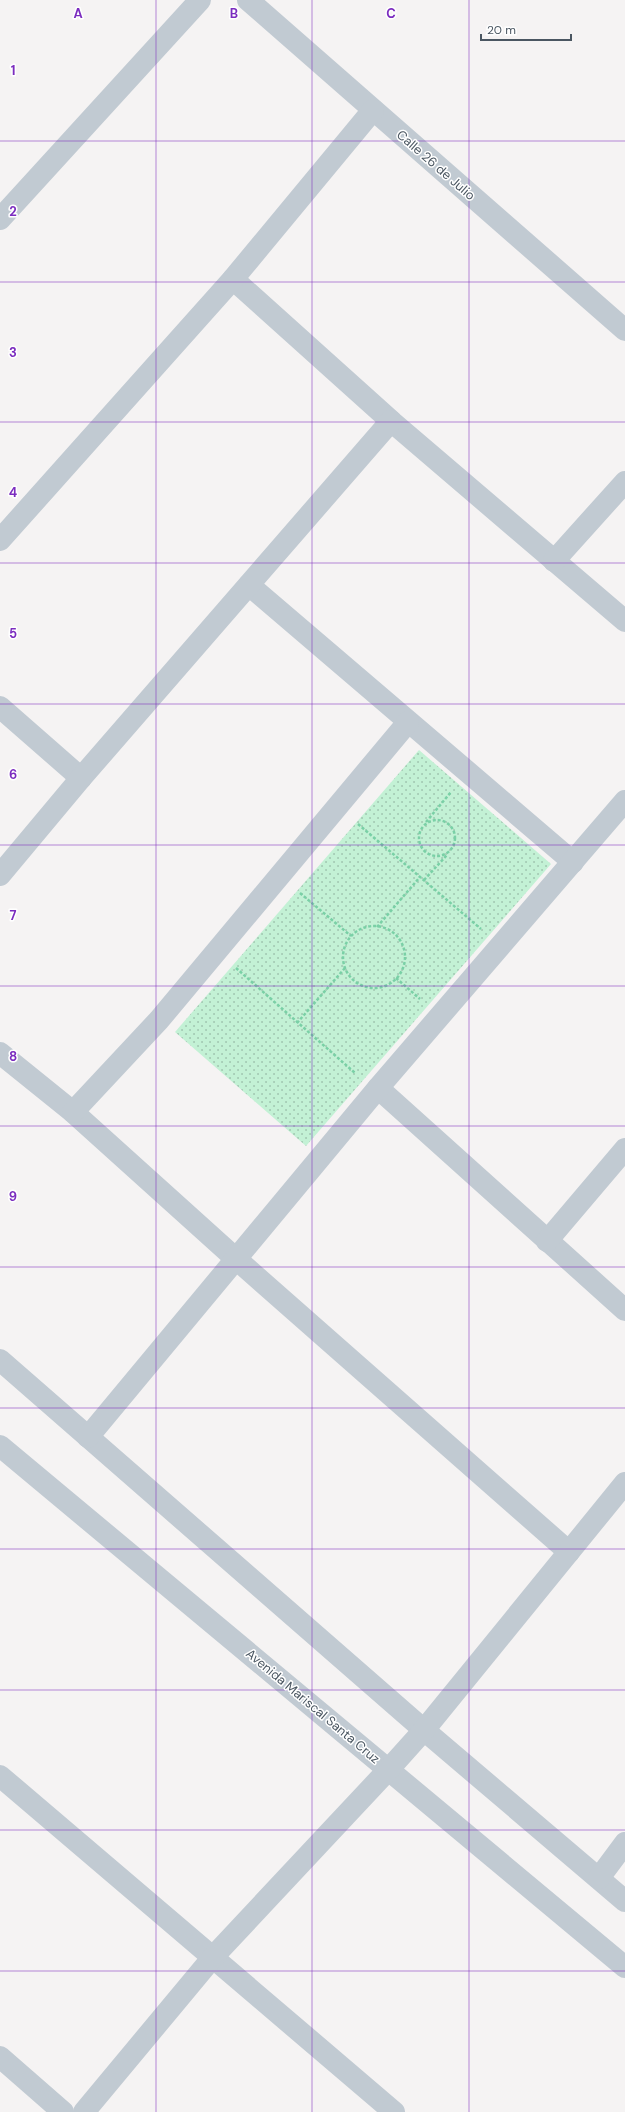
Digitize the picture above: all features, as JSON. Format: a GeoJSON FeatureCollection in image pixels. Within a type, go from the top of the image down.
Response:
{"type":"FeatureCollection","features":[{"type":"Feature","properties":{"kind":"street"},"geometry":{"type":"LineString","coordinates":[[0,219],[200,0]]}},
{"type":"Feature","properties":{"kind":"street","name":"Calle 26 de Julio"},"geometry":{"type":"LineString","coordinates":[[248,0],[625,330]]}},
{"type":"Feature","properties":{"kind":"street"},"geometry":{"type":"LineString","coordinates":[[0,540],[233,279],[373,110]]}},
{"type":"Feature","properties":{"kind":"street"},"geometry":{"type":"LineString","coordinates":[[233,279],[391,421],[625,621]]}},
{"type":"Feature","properties":{"kind":"street"},"geometry":{"type":"LineString","coordinates":[[0,875],[80,778],[391,421]]}},
{"type":"Feature","properties":{"kind":"street"},"geometry":{"type":"LineString","coordinates":[[554,561],[625,482]]}},
{"type":"Feature","properties":{"kind":"street"},"geometry":{"type":"LineString","coordinates":[[249,585],[573,862]]}},
{"type":"Feature","properties":{"kind":"street"},"geometry":{"type":"LineString","coordinates":[[0,707],[80,778]]}},
{"type":"Feature","properties":{"kind":"street"},"geometry":{"type":"LineString","coordinates":[[73,1112],[159,1020],[408,722]]}},
{"type":"Feature","properties":{"kind":"street"},"geometry":{"type":"LineString","coordinates":[[88,1437],[235,1258],[378,1088],[625,801]]}},
{"type":"Feature","properties":{"kind":"street"},"geometry":{"type":"LineString","coordinates":[[0,1052],[73,1112],[235,1258],[569,1552]]}},
{"type":"Feature","properties":{"kind":"street"},"geometry":{"type":"LineString","coordinates":[[378,1088],[625,1310]]}},
{"type":"Feature","properties":{"kind":"street"},"geometry":{"type":"LineString","coordinates":[[547,1241],[625,1148]]}},
{"type":"Feature","properties":{"kind":"street"},"geometry":{"type":"LineString","coordinates":[[0,1360],[424,1730],[625,1901]]}},
{"type":"Feature","properties":{"kind":"street","name":"Avenida Mariscal Santa Cruz"},"geometry":{"type":"LineString","coordinates":[[0,1446],[625,1967]]}},
{"type":"Feature","properties":{"kind":"street"},"geometry":{"type":"LineString","coordinates":[[84,2112],[213,1957],[424,1730],[625,1483]]}},
{"type":"Feature","properties":{"kind":"street"},"geometry":{"type":"LineString","coordinates":[[0,1776],[213,1957],[390,2111]]}},
{"type":"Feature","properties":{"kind":"street"},"geometry":{"type":"LineString","coordinates":[[599,1878],[625,1843]]}},
{"type":"Feature","properties":{"kind":"street"},"geometry":{"type":"LineString","coordinates":[[0,2057],[63,2112]]}},
{"type":"Feature","properties":{"kind":"path"},"geometry":{"type":"LineString","coordinates":[[451,850],[440,856],[434,856],[422,850],[418,839],[422,827],[454,790]]}},
{"type":"Feature","properties":{"kind":"path"},"geometry":{"type":"LineString","coordinates":[[422,827],[426,823],[437,819],[448,823],[455,833],[454,845],[451,850],[424,880]]}},
{"type":"Feature","properties":{"kind":"path"},"geometry":{"type":"LineString","coordinates":[[356,823],[483,931]]}},
{"type":"Feature","properties":{"kind":"path"},"geometry":{"type":"LineString","coordinates":[[377,927],[420,877]]}},
{"type":"Feature","properties":{"kind":"path"},"geometry":{"type":"LineString","coordinates":[[297,890],[351,936]]}},
{"type":"Feature","properties":{"kind":"path"},"geometry":{"type":"LineString","coordinates":[[370,926],[377,927],[390,931],[398,938],[404,947],[405,958],[403,968],[396,978],[386,986],[371,988],[354,981],[345,968],[343,954],[351,936],[370,926]]}},
{"type":"Feature","properties":{"kind":"path"},"geometry":{"type":"LineString","coordinates":[[232,965],[296,1023],[358,1076]]}},
{"type":"Feature","properties":{"kind":"path"},"geometry":{"type":"LineString","coordinates":[[296,1023],[345,968]]}},
{"type":"Feature","properties":{"kind":"path"},"geometry":{"type":"LineString","coordinates":[[396,978],[422,1002]]}},
{"type":"Feature","properties":{"kind":"green space"},"geometry":{"type":"Polygon","coordinates":[[[419,750],[551,864],[306,1146],[175,1032],[419,750]]]}}]}
